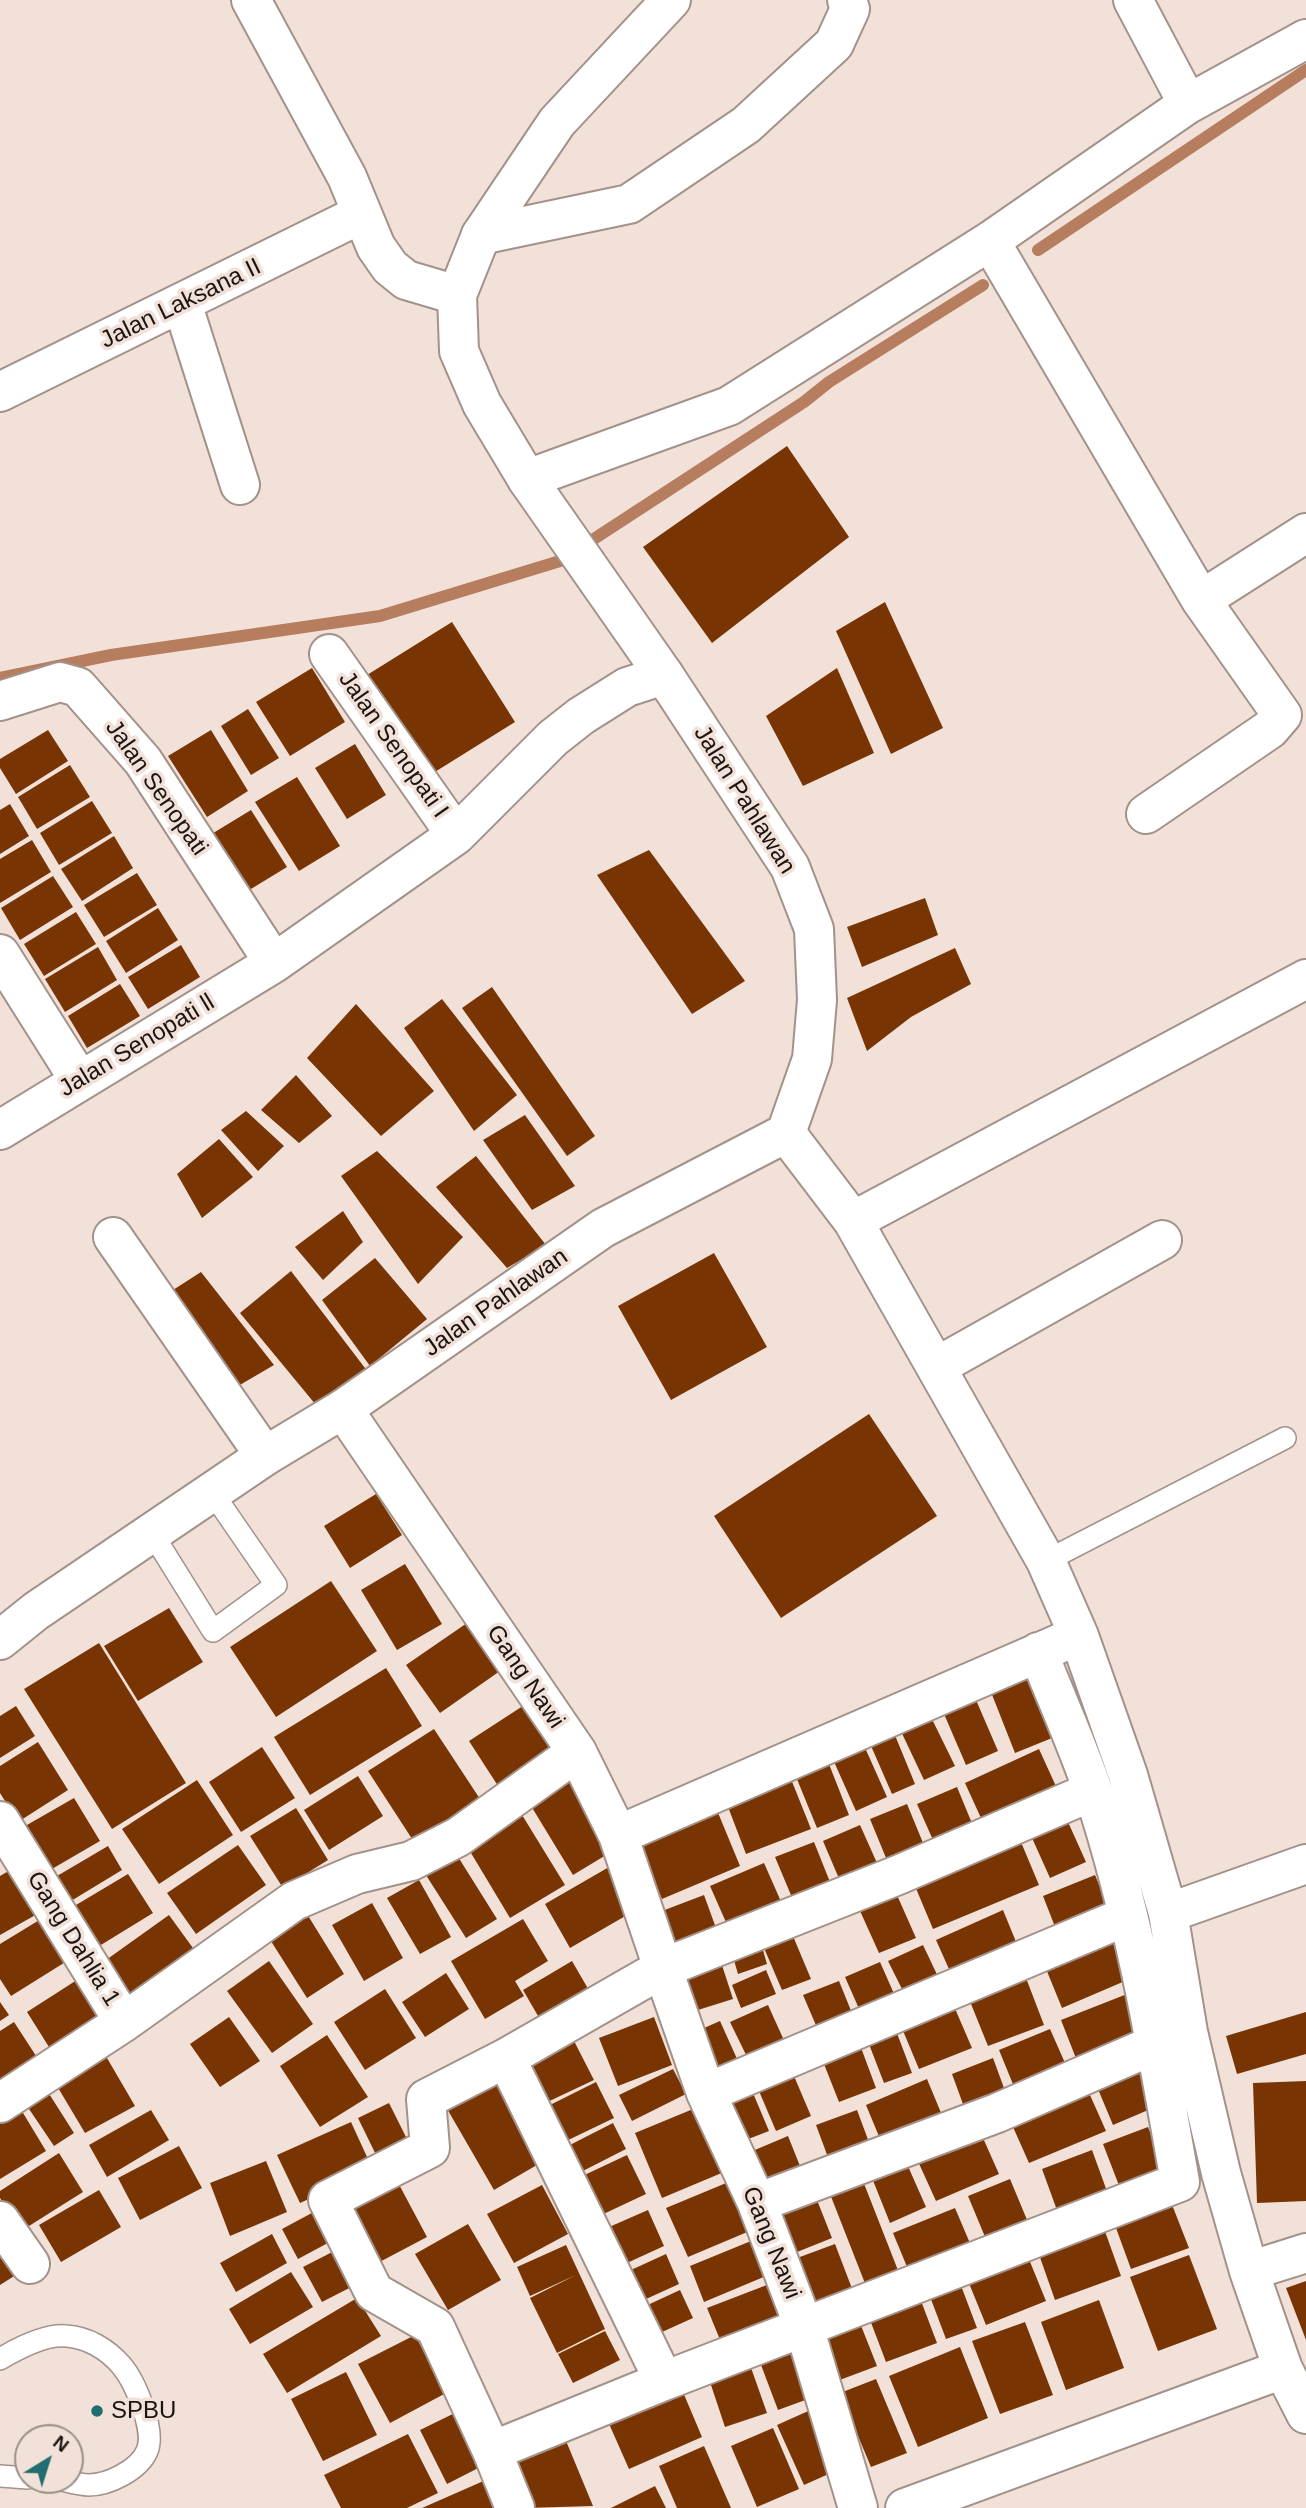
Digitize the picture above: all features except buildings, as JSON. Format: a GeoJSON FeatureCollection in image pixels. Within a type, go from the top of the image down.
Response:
{"type":"FeatureCollection","features":[{"type":"Feature","properties":{"kind":"street"},"geometry":{"type":"LineString","coordinates":[[251,0],[347,177],[361,214],[390,267],[406,280],[457,295]]}},
{"type":"Feature","properties":{"kind":"street","name":"Jalan Pahlawan"},"geometry":{"type":"LineString","coordinates":[[0,1640],[36,1611],[265,1456],[342,1409],[603,1228],[786,1133],[812,1059],[817,1000],[814,929],[790,867],[664,675],[527,479],[482,404],[459,351],[457,295],[481,235],[557,122],[671,0]]}},
{"type":"Feature","properties":{"kind":"street"},"geometry":{"type":"LineString","coordinates":[[1133,0],[1188,104]]}},
{"type":"Feature","properties":{"kind":"street"},"geometry":{"type":"LineString","coordinates":[[481,235],[629,204],[746,125],[834,44],[853,3]]}},
{"type":"Feature","properties":{"kind":"street"},"geometry":{"type":"LineString","coordinates":[[527,479],[729,406],[990,240],[1188,104],[1306,39]]}},
{"type":"Feature","properties":{"kind":"street","name":"Jalan Laksana II"},"geometry":{"type":"LineString","coordinates":[[0,392],[361,214]]}},
{"type":"Feature","properties":{"kind":"street"},"geometry":{"type":"LineString","coordinates":[[990,240],[1201,600],[1282,715],[1270,729],[1146,814]]}},
{"type":"Feature","properties":{"kind":"street"},"geometry":{"type":"LineString","coordinates":[[182,303],[240,485]]}},
{"type":"Feature","properties":{"kind":"street"},"geometry":{"type":"LineString","coordinates":[[1201,600],[1306,533]]}},
{"type":"Feature","properties":{"kind":"street","name":"Jalan Senopati I"},"geometry":{"type":"LineString","coordinates":[[330,654],[456,835]]}},
{"type":"Feature","properties":{"kind":"street","name":"Jalan Senopati ll"},"geometry":{"type":"LineString","coordinates":[[0,1130],[274,963],[456,835],[553,738],[581,716],[627,687],[664,675]]}},
{"type":"Feature","properties":{"kind":"street","name":"Jalan Senopati"},"geometry":{"type":"LineString","coordinates":[[0,701],[60,682],[78,687],[143,761],[274,963]]}},
{"type":"Feature","properties":{"kind":"street"},"geometry":{"type":"LineString","coordinates":[[0,954],[80,1081]]}},
{"type":"Feature","properties":{"kind":"street"},"geometry":{"type":"LineString","coordinates":[[853,1221],[1306,979]]}},
{"type":"Feature","properties":{"kind":"street"},"geometry":{"type":"LineString","coordinates":[[786,1133],[853,1221],[1046,1561],[1079,1636],[1128,1775],[1167,1913],[1188,2032],[1221,2174],[1249,2271],[1283,2369],[1306,2414]]}},
{"type":"Feature","properties":{"kind":"street"},"geometry":{"type":"LineString","coordinates":[[113,1237],[265,1456]]}},
{"type":"Feature","properties":{"kind":"street"},"geometry":{"type":"LineString","coordinates":[[936,1367],[1162,1240]]}},
{"type":"Feature","properties":{"kind":"street","name":"Gang Nawi"},"geometry":{"type":"LineString","coordinates":[[342,1409],[577,1752],[618,1835],[706,2093],[757,2203],[804,2326],[858,2508]]}},
{"type":"Feature","properties":{"kind":"street"},"geometry":{"type":"LineString","coordinates":[[618,1835],[1079,1636]]}},
{"type":"Feature","properties":{"kind":"street"},"geometry":{"type":"LineString","coordinates":[[492,2451],[804,2326],[1180,2182],[1156,2044],[1127,1916],[1093,1791],[1038,1652]]}},
{"type":"Feature","properties":{"kind":"street"},"geometry":{"type":"LineString","coordinates":[[0,2103],[124,2022],[294,1901],[357,1874],[411,1861],[458,1837],[577,1752]]}},
{"type":"Feature","properties":{"kind":"street"},"geometry":{"type":"LineString","coordinates":[[516,2508],[435,2327],[374,2292],[328,2200],[430,2148],[425,2099],[665,1976],[1093,1791]]}},
{"type":"Feature","properties":{"kind":"street","name":"Gang Dahlia 1"},"geometry":{"type":"LineString","coordinates":[[0,1821],[124,2022]]}},
{"type":"Feature","properties":{"kind":"street"},"geometry":{"type":"LineString","coordinates":[[1167,1913],[1306,1864]]}},
{"type":"Feature","properties":{"kind":"street"},"geometry":{"type":"LineString","coordinates":[[706,2093],[1127,1916]]}},
{"type":"Feature","properties":{"kind":"street"},"geometry":{"type":"LineString","coordinates":[[757,2203],[997,2113],[1156,2044]]}},
{"type":"Feature","properties":{"kind":"street"},"geometry":{"type":"LineString","coordinates":[[506,2058],[664,2381]]}},
{"type":"Feature","properties":{"kind":"street"},"geometry":{"type":"LineString","coordinates":[[0,2221],[30,2264]]}},
{"type":"Feature","properties":{"kind":"street"},"geometry":{"type":"LineString","coordinates":[[1249,2271],[1306,2253]]}},
{"type":"Feature","properties":{"kind":"street"},"geometry":{"type":"LineString","coordinates":[[905,2508],[1283,2369]]}},
{"type":"Feature","properties":{"kind":"lane"},"geometry":{"type":"LineString","coordinates":[[1046,1561],[1285,1438]]}},
{"type":"Feature","properties":{"kind":"lane"},"geometry":{"type":"LineString","coordinates":[[152,1533],[214,1630],[276,1586],[212,1492]]}},
{"type":"Feature","properties":{"kind":"lane"},"geometry":{"type":"LineString","coordinates":[[0,2359],[18,2349],[62,2335],[84,2338],[105,2350],[122,2367],[144,2409],[150,2433],[147,2452],[130,2470],[111,2481],[84,2484]]}},
{"type":"Feature","properties":{"kind":"waterway"},"geometry":{"type":"LineString","coordinates":[[1038,250],[1306,70]]}},
{"type":"Feature","properties":{"kind":"waterway"},"geometry":{"type":"LineString","coordinates":[[0,678],[111,655],[380,616],[560,561],[804,402],[829,382],[983,285]]}},
{"type":"Feature","properties":{"kind":"place","name":"SPBU"},"geometry":{"type":"Point","coordinates":[97,2411]}}]}
